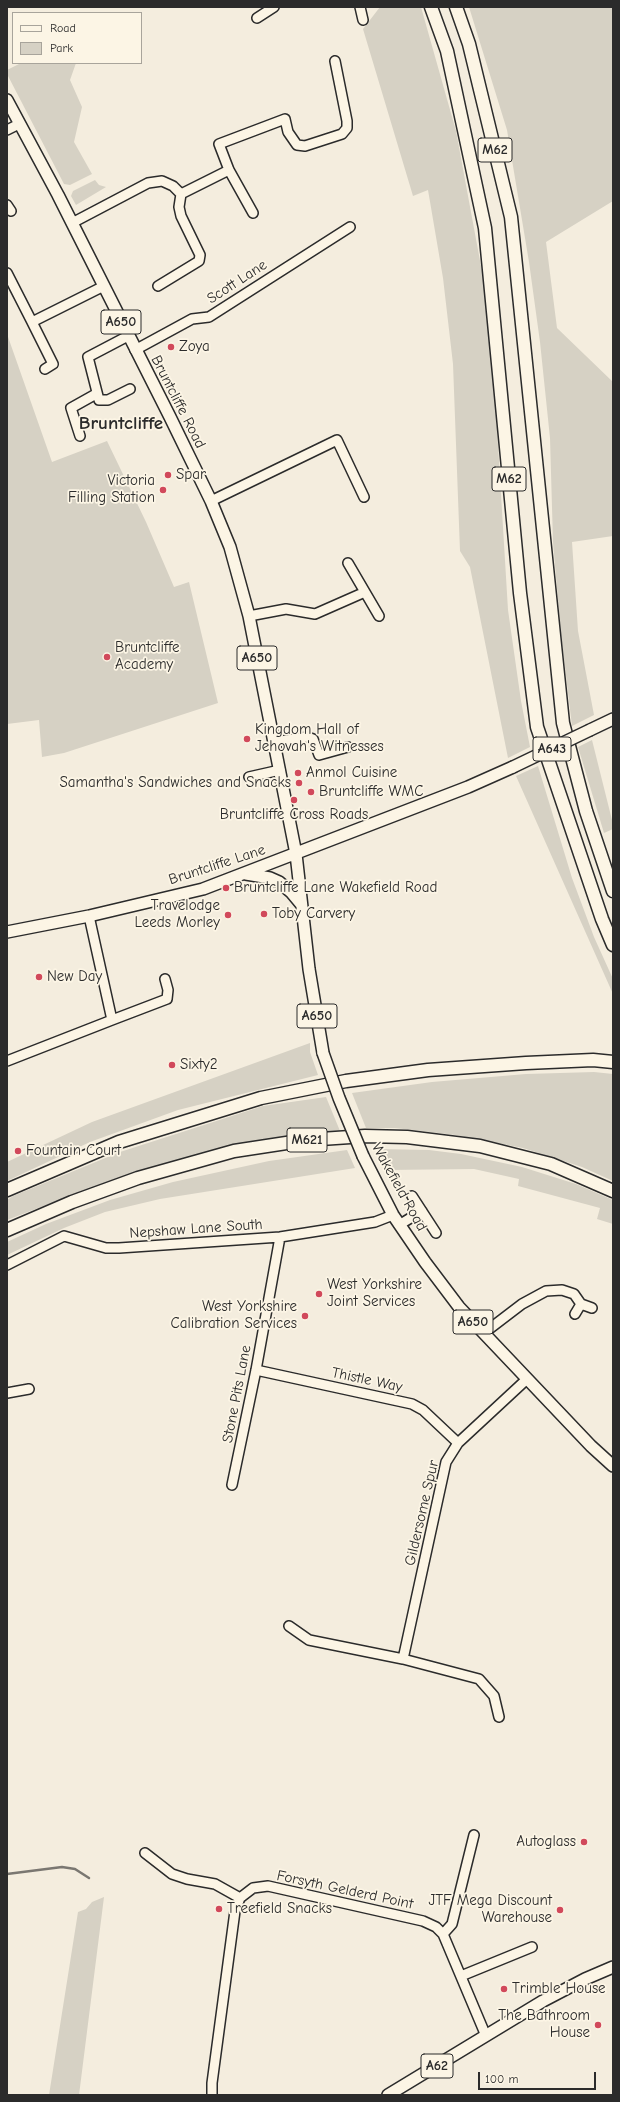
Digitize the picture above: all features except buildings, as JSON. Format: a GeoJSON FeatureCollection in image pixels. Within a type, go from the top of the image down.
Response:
{"type":"FeatureCollection","features":[{"type":"Feature","properties":{"kind":"highway","name":"M62"},"geometry":{"type":"LineString","coordinates":[[431,7],[447,51],[485,228],[519,586],[537,727],[602,919],[613,945]]}},
{"type":"Feature","properties":{"kind":"highway","name":"M62"},"geometry":{"type":"LineString","coordinates":[[456,7],[469,44],[511,218],[563,723],[586,811],[613,891]]}},
{"type":"Feature","properties":{"kind":"highway"},"geometry":{"type":"LineString","coordinates":[[7,1190],[119,1142],[261,1098],[346,1081],[428,1070],[593,1060],[613,1062]]}},
{"type":"Feature","properties":{"kind":"highway","name":"M621"},"geometry":{"type":"LineString","coordinates":[[7,1230],[72,1202],[138,1178],[234,1151],[306,1140],[360,1136],[407,1138],[480,1146],[551,1164],[613,1192]]}},
{"type":"Feature","properties":{"kind":"main road","name":"Bruntcliffe Road"},"geometry":{"type":"LineString","coordinates":[[7,100],[104,286],[211,501],[230,547],[249,616],[296,854]]}},
{"type":"Feature","properties":{"kind":"main road","name":"A643"},"geometry":{"type":"LineString","coordinates":[[296,854],[468,787],[613,719]]}},
{"type":"Feature","properties":{"kind":"main road","name":"Bruntcliffe Lane"},"geometry":{"type":"LineString","coordinates":[[7,932],[88,916],[203,888],[296,854]]}},
{"type":"Feature","properties":{"kind":"main road","name":"Wakefield Road"},"geometry":{"type":"LineString","coordinates":[[296,854],[309,969],[323,1053],[341,1104],[363,1156],[393,1215],[425,1262],[459,1307],[591,1446],[613,1466]]}},
{"type":"Feature","properties":{"kind":"main road"},"geometry":{"type":"LineString","coordinates":[[243,874],[258,875],[279,882],[291,892],[302,905]]}},
{"type":"Feature","properties":{"kind":"main road","name":"A62"},"geometry":{"type":"LineString","coordinates":[[585,1979],[613,1961]]}},
{"type":"Feature","properties":{"kind":"main road","name":"A62"},"geometry":{"type":"LineString","coordinates":[[388,2095],[543,2001],[585,1979],[613,1967]]}},
{"type":"Feature","properties":{"kind":"street"},"geometry":{"type":"LineString","coordinates":[[257,18],[274,7]]}},
{"type":"Feature","properties":{"kind":"street"},"geometry":{"type":"LineString","coordinates":[[360,7],[364,20]]}},
{"type":"Feature","properties":{"kind":"street"},"geometry":{"type":"LineString","coordinates":[[252,213],[229,170],[219,144],[285,119],[288,132],[297,144],[305,146],[342,134],[347,128],[347,121],[335,61]]}},
{"type":"Feature","properties":{"kind":"street"},"geometry":{"type":"LineString","coordinates":[[7,130],[19,124]]}},
{"type":"Feature","properties":{"kind":"street"},"geometry":{"type":"LineString","coordinates":[[181,194],[229,170]]}},
{"type":"Feature","properties":{"kind":"street"},"geometry":{"type":"LineString","coordinates":[[72,223],[148,183],[162,181],[174,186],[181,194],[179,207],[181,216],[200,255],[199,261],[158,286]]}},
{"type":"Feature","properties":{"kind":"street","name":"Scott Lane"},"geometry":{"type":"LineString","coordinates":[[135,350],[192,319],[209,317],[350,227]]}},
{"type":"Feature","properties":{"kind":"street"},"geometry":{"type":"LineString","coordinates":[[7,273],[52,365]]}},
{"type":"Feature","properties":{"kind":"street"},"geometry":{"type":"LineString","coordinates":[[32,322],[104,286]]}},
{"type":"Feature","properties":{"kind":"street"},"geometry":{"type":"LineString","coordinates":[[128,336],[88,357],[96,394],[99,400],[108,400],[130,389]]}},
{"type":"Feature","properties":{"kind":"street"},"geometry":{"type":"LineString","coordinates":[[80,436],[71,408],[96,394]]}},
{"type":"Feature","properties":{"kind":"street"},"geometry":{"type":"LineString","coordinates":[[211,501],[337,440],[364,497]]}},
{"type":"Feature","properties":{"kind":"street"},"geometry":{"type":"LineString","coordinates":[[348,563],[379,616]]}},
{"type":"Feature","properties":{"kind":"street"},"geometry":{"type":"LineString","coordinates":[[249,616],[286,609],[315,614],[364,592]]}},
{"type":"Feature","properties":{"kind":"street"},"geometry":{"type":"LineString","coordinates":[[274,742],[307,737],[313,739],[319,755],[348,747]]}},
{"type":"Feature","properties":{"kind":"street"},"geometry":{"type":"LineString","coordinates":[[248,777],[280,770]]}},
{"type":"Feature","properties":{"kind":"street"},"geometry":{"type":"LineString","coordinates":[[88,916],[112,1020]]}},
{"type":"Feature","properties":{"kind":"street"},"geometry":{"type":"LineString","coordinates":[[7,1061],[167,999],[168,990],[164,979]]}},
{"type":"Feature","properties":{"kind":"street"},"geometry":{"type":"LineString","coordinates":[[412,1196],[436,1233]]}},
{"type":"Feature","properties":{"kind":"street"},"geometry":{"type":"LineString","coordinates":[[400,1225],[422,1211]]}},
{"type":"Feature","properties":{"kind":"street","name":"Nepshaw Lane South"},"geometry":{"type":"LineString","coordinates":[[7,1265],[64,1236],[106,1248],[280,1237],[375,1222],[393,1215]]}},
{"type":"Feature","properties":{"kind":"street","name":"Stone Pits Lane"},"geometry":{"type":"LineString","coordinates":[[232,1485],[256,1370],[280,1237]]}},
{"type":"Feature","properties":{"kind":"street"},"geometry":{"type":"LineString","coordinates":[[484,1333],[522,1304],[546,1291],[562,1290],[574,1294],[581,1304],[592,1308]]}},
{"type":"Feature","properties":{"kind":"street"},"geometry":{"type":"LineString","coordinates":[[574,1314],[581,1304]]}},
{"type":"Feature","properties":{"kind":"street","name":"Thistle Way"},"geometry":{"type":"LineString","coordinates":[[256,1370],[412,1404],[423,1410],[458,1443]]}},
{"type":"Feature","properties":{"kind":"street","name":"Gildersome Spur"},"geometry":{"type":"LineString","coordinates":[[403,1659],[446,1462],[458,1443],[527,1379]]}},
{"type":"Feature","properties":{"kind":"street"},"geometry":{"type":"LineString","coordinates":[[7,1393],[29,1389]]}},
{"type":"Feature","properties":{"kind":"street"},"geometry":{"type":"LineString","coordinates":[[289,1626],[309,1640],[403,1659],[479,1678],[494,1696],[499,1717]]}},
{"type":"Feature","properties":{"kind":"street"},"geometry":{"type":"LineString","coordinates":[[474,1835],[452,1924],[443,1934],[486,2036]]}},
{"type":"Feature","properties":{"kind":"street"},"geometry":{"type":"LineString","coordinates":[[145,1853],[172,1874],[187,1879],[215,1884],[240,1898],[234,1911],[212,2083],[212,2095]]}},
{"type":"Feature","properties":{"kind":"street","name":"Forsyth Gelderd Point"},"geometry":{"type":"LineString","coordinates":[[240,1898],[253,1888],[268,1886],[423,1921],[436,1927],[443,1934]]}},
{"type":"Feature","properties":{"kind":"street"},"geometry":{"type":"LineString","coordinates":[[461,1976],[532,1947]]}},
{"type":"Feature","properties":{"kind":"green space"},"geometry":{"type":"Polygon","coordinates":[[[380,7],[421,7],[456,131],[483,277],[495,395],[508,610],[521,701],[530,747],[508,758],[470,567],[460,551],[453,364],[443,278],[428,190],[413,196],[363,29],[380,7]]]}},
{"type":"Feature","properties":{"kind":"green space"},"geometry":{"type":"Polygon","coordinates":[[[469,7],[613,7],[613,201],[546,242],[557,328],[613,382],[613,536],[572,542],[578,631],[594,715],[572,726],[561,634],[553,542],[550,438],[540,342],[529,262],[507,130],[469,7]]]}},
{"type":"Feature","properties":{"kind":"green space"},"geometry":{"type":"Polygon","coordinates":[[[19,64],[76,64],[70,80],[82,107],[74,142],[92,174],[70,185],[64,184],[7,74],[7,70],[19,64]]]}},
{"type":"Feature","properties":{"kind":"green space"},"geometry":{"type":"Polygon","coordinates":[[[95,180],[99,185],[106,187],[76,205],[71,196],[73,191],[95,180]]]}},
{"type":"Feature","properties":{"kind":"green space","name":"Bruntcliffe Academy"},"geometry":{"type":"Polygon","coordinates":[[[7,334],[52,462],[107,441],[146,522],[174,587],[189,582],[218,703],[64,753],[42,757],[39,720],[7,724],[7,334]]]}},
{"type":"Feature","properties":{"kind":"green space"},"geometry":{"type":"Polygon","coordinates":[[[592,740],[613,824],[613,829],[604,833],[578,747],[592,740]]]}},
{"type":"Feature","properties":{"kind":"green space"},"geometry":{"type":"Polygon","coordinates":[[[538,766],[572,878],[594,937],[613,979],[613,994],[516,776],[538,766]]]}},
{"type":"Feature","properties":{"kind":"green space"},"geometry":{"type":"Polygon","coordinates":[[[310,1043],[310,1052],[318,1075],[178,1110],[90,1142],[7,1181],[7,1162],[92,1122],[310,1043]]]}},
{"type":"Feature","properties":{"kind":"green space"},"geometry":{"type":"Polygon","coordinates":[[[594,1072],[613,1074],[613,1181],[582,1167],[523,1148],[455,1135],[395,1128],[366,1128],[352,1093],[432,1082],[526,1074],[594,1072]]]}},
{"type":"Feature","properties":{"kind":"green space"},"geometry":{"type":"Polygon","coordinates":[[[326,1097],[340,1131],[278,1139],[172,1164],[88,1189],[7,1220],[7,1200],[13,1196],[120,1152],[263,1106],[326,1097]]]}},
{"type":"Feature","properties":{"kind":"green space"},"geometry":{"type":"Polygon","coordinates":[[[377,1149],[429,1150],[461,1154],[522,1167],[576,1184],[613,1200],[613,1224],[597,1219],[600,1208],[518,1186],[519,1179],[474,1169],[387,1170],[377,1149]]]}},
{"type":"Feature","properties":{"kind":"green space"},"geometry":{"type":"Polygon","coordinates":[[[347,1150],[355,1168],[160,1199],[105,1212],[64,1228],[7,1255],[7,1242],[46,1224],[110,1200],[173,1182],[269,1161],[347,1150]]]}},
{"type":"Feature","properties":{"kind":"green space"},"geometry":{"type":"Polygon","coordinates":[[[104,1897],[79,2095],[49,2095],[78,1912],[86,1909],[92,1902],[104,1897]]]}},
{"type":"Feature","properties":{"kind":"waterway"},"geometry":{"type":"LineString","coordinates":[[7,1874],[62,1867],[75,1869],[89,1878]]}},
{"type":"Feature","properties":{"kind":"place","name":"Zoya"},"geometry":{"type":"Point","coordinates":[171,347]}},
{"type":"Feature","properties":{"kind":"place","name":"Spar"},"geometry":{"type":"Point","coordinates":[168,475]}},
{"type":"Feature","properties":{"kind":"place","name":"Victoria Filling Station"},"geometry":{"type":"Point","coordinates":[163,490]}},
{"type":"Feature","properties":{"kind":"place","name":"Bruntcliffe Academy"},"geometry":{"type":"Point","coordinates":[107,657]}},
{"type":"Feature","properties":{"kind":"place","name":"Kingdom Hall of Jehovah's Witnesses"},"geometry":{"type":"Point","coordinates":[247,739]}},
{"type":"Feature","properties":{"kind":"place","name":"Anmol Cuisine"},"geometry":{"type":"Point","coordinates":[298,773]}},
{"type":"Feature","properties":{"kind":"place","name":"Samantha's Sandwiches and Snacks"},"geometry":{"type":"Point","coordinates":[299,783]}},
{"type":"Feature","properties":{"kind":"place","name":"Bruntcliffe WMC"},"geometry":{"type":"Point","coordinates":[311,792]}},
{"type":"Feature","properties":{"kind":"place","name":"Bruntcliffe Cross Roads"},"geometry":{"type":"Point","coordinates":[294,800]}},
{"type":"Feature","properties":{"kind":"place","name":"Bruntcliffe Lane Wakefield Road"},"geometry":{"type":"Point","coordinates":[226,888]}},
{"type":"Feature","properties":{"kind":"place","name":"Toby Carvery"},"geometry":{"type":"Point","coordinates":[264,914]}},
{"type":"Feature","properties":{"kind":"place","name":"Travelodge Leeds Morley"},"geometry":{"type":"Point","coordinates":[228,915]}},
{"type":"Feature","properties":{"kind":"place","name":"New Day"},"geometry":{"type":"Point","coordinates":[39,977]}},
{"type":"Feature","properties":{"kind":"place","name":"Sixty2"},"geometry":{"type":"Point","coordinates":[172,1065]}},
{"type":"Feature","properties":{"kind":"place","name":"Fountain Court"},"geometry":{"type":"Point","coordinates":[18,1151]}},
{"type":"Feature","properties":{"kind":"place","name":"West Yorkshire Joint Services"},"geometry":{"type":"Point","coordinates":[319,1294]}},
{"type":"Feature","properties":{"kind":"place","name":"West Yorkshire Calibration Services"},"geometry":{"type":"Point","coordinates":[305,1316]}},
{"type":"Feature","properties":{"kind":"place","name":"Autoglass"},"geometry":{"type":"Point","coordinates":[584,1842]}},
{"type":"Feature","properties":{"kind":"place","name":"Treefield Snacks"},"geometry":{"type":"Point","coordinates":[219,1909]}},
{"type":"Feature","properties":{"kind":"place","name":"JTF Mega Discount Warehouse"},"geometry":{"type":"Point","coordinates":[560,1910]}},
{"type":"Feature","properties":{"kind":"place","name":"Trimble House"},"geometry":{"type":"Point","coordinates":[504,1989]}},
{"type":"Feature","properties":{"kind":"place","name":"The Bathroom House"},"geometry":{"type":"Point","coordinates":[598,2025]}},
{"type":"Feature","properties":{"kind":"district","name":"Bruntcliffe"},"geometry":{"type":"Point","coordinates":[121,424]}}]}
